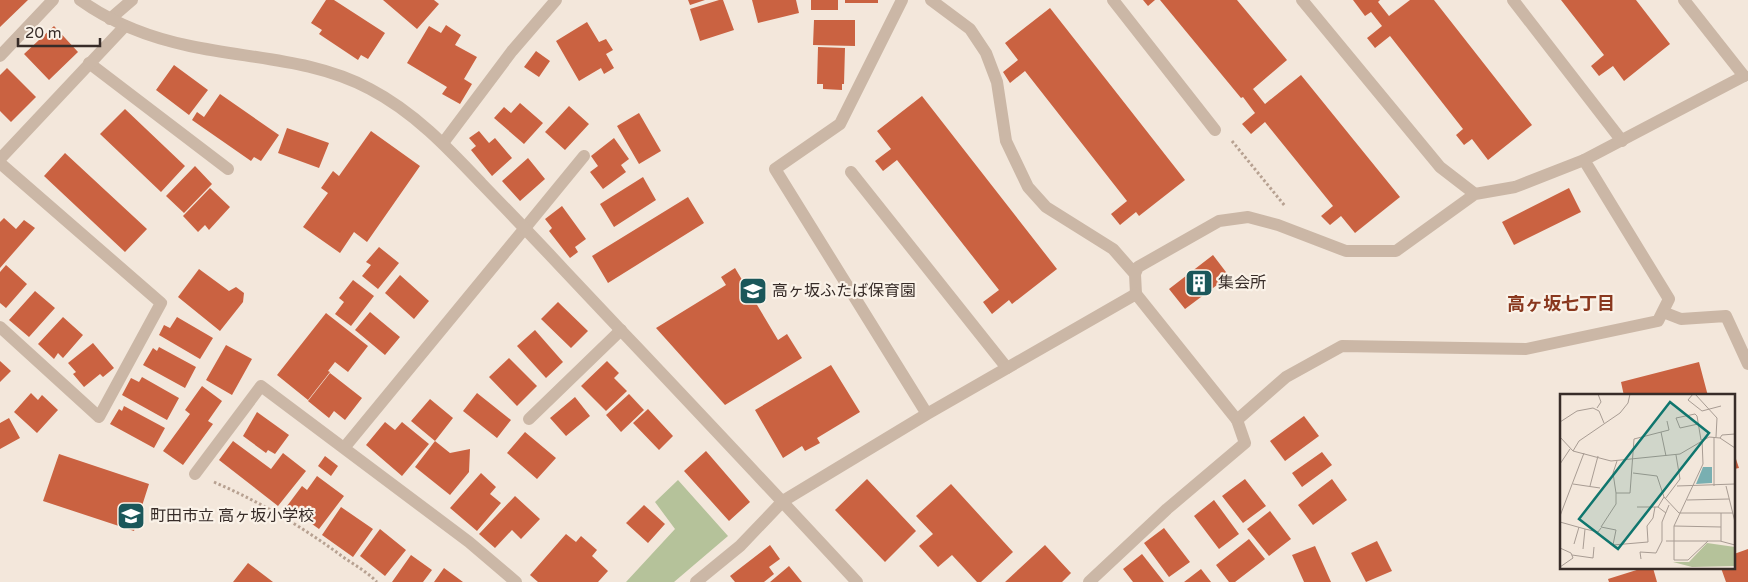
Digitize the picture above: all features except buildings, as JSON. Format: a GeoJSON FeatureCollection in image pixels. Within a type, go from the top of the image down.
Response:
{"type":"FeatureCollection","features":[{"type":"Feature","properties":{"kind":"street"},"geometry":{"type":"LineString","coordinates":[[0,56],[53,0]]}},
{"type":"Feature","properties":{"kind":"street"},"geometry":{"type":"LineString","coordinates":[[80,0],[110,19],[161,40],[297,63],[334,74],[370,88],[408,112],[443,143],[526,228],[783,501],[856,582]]}},
{"type":"Feature","properties":{"kind":"street"},"geometry":{"type":"LineString","coordinates":[[110,19],[132,0]]}},
{"type":"Feature","properties":{"kind":"street"},"geometry":{"type":"LineString","coordinates":[[443,143],[512,51],[556,0]]}},
{"type":"Feature","properties":{"kind":"street"},"geometry":{"type":"LineString","coordinates":[[902,0],[840,124],[775,169],[927,414]]}},
{"type":"Feature","properties":{"kind":"street"},"geometry":{"type":"LineString","coordinates":[[931,0],[970,29],[986,53],[997,82],[1006,141],[1028,187],[1046,207],[1113,249],[1135,274]]}},
{"type":"Feature","properties":{"kind":"street"},"geometry":{"type":"LineString","coordinates":[[1113,0],[1215,130]]}},
{"type":"Feature","properties":{"kind":"street"},"geometry":{"type":"LineString","coordinates":[[1302,0],[1440,166],[1475,194]]}},
{"type":"Feature","properties":{"kind":"street"},"geometry":{"type":"LineString","coordinates":[[1513,0],[1622,141]]}},
{"type":"Feature","properties":{"kind":"street"},"geometry":{"type":"LineString","coordinates":[[1089,582],[1166,509],[1245,443],[1237,420],[1136,294],[1135,274],[1138,267],[1219,220],[1248,217],[1278,225],[1346,251],[1396,250],[1475,194],[1515,187],[1584,160],[1744,76],[1684,0]]}},
{"type":"Feature","properties":{"kind":"street"},"geometry":{"type":"LineString","coordinates":[[0,159],[125,26]]}},
{"type":"Feature","properties":{"kind":"street"},"geometry":{"type":"LineString","coordinates":[[89,63],[228,169]]}},
{"type":"Feature","properties":{"kind":"street"},"geometry":{"type":"LineString","coordinates":[[344,448],[584,156]]}},
{"type":"Feature","properties":{"kind":"street"},"geometry":{"type":"LineString","coordinates":[[1237,420],[1286,377],[1342,346],[1526,349],[1658,321],[1669,299],[1584,160]]}},
{"type":"Feature","properties":{"kind":"street"},"geometry":{"type":"LineString","coordinates":[[0,163],[161,303],[100,417],[0,327]]}},
{"type":"Feature","properties":{"kind":"street"},"geometry":{"type":"LineString","coordinates":[[851,172],[1007,368]]}},
{"type":"Feature","properties":{"kind":"street"},"geometry":{"type":"LineString","coordinates":[[696,582],[740,546],[783,501],[927,414],[1136,294]]}},
{"type":"Feature","properties":{"kind":"street"},"geometry":{"type":"LineString","coordinates":[[1663,312],[1681,319],[1726,316],[1748,364]]}},
{"type":"Feature","properties":{"kind":"street"},"geometry":{"type":"LineString","coordinates":[[529,419],[621,330]]}},
{"type":"Feature","properties":{"kind":"street"},"geometry":{"type":"LineString","coordinates":[[195,474],[261,386],[469,542],[516,582]]}},
{"type":"Feature","properties":{"kind":"path"},"geometry":{"type":"LineString","coordinates":[[1215,130],[1235,143],[1287,208]]}},
{"type":"Feature","properties":{"kind":"path"},"geometry":{"type":"LineString","coordinates":[[195,474],[252,498],[283,516],[377,582]]}},
{"type":"Feature","properties":{"kind":"green space"},"geometry":{"type":"Polygon","coordinates":[[[678,480],[728,536],[674,582],[626,582],[675,529],[655,502],[678,480]]]}},
{"type":"Feature","properties":{"kind":"place","name":"集会所"},"geometry":{"type":"Point","coordinates":[1199,283]}},
{"type":"Feature","properties":{"kind":"place","name":"高ヶ坂ふたば保育園"},"geometry":{"type":"Point","coordinates":[753,291]}},
{"type":"Feature","properties":{"kind":"place","name":"町田市立 高ヶ坂小学校"},"geometry":{"type":"Point","coordinates":[131,516]}},
{"type":"Feature","properties":{"kind":"district","name":"高ヶ坂七丁目"},"geometry":{"type":"Point","coordinates":[1561,304]}}]}
